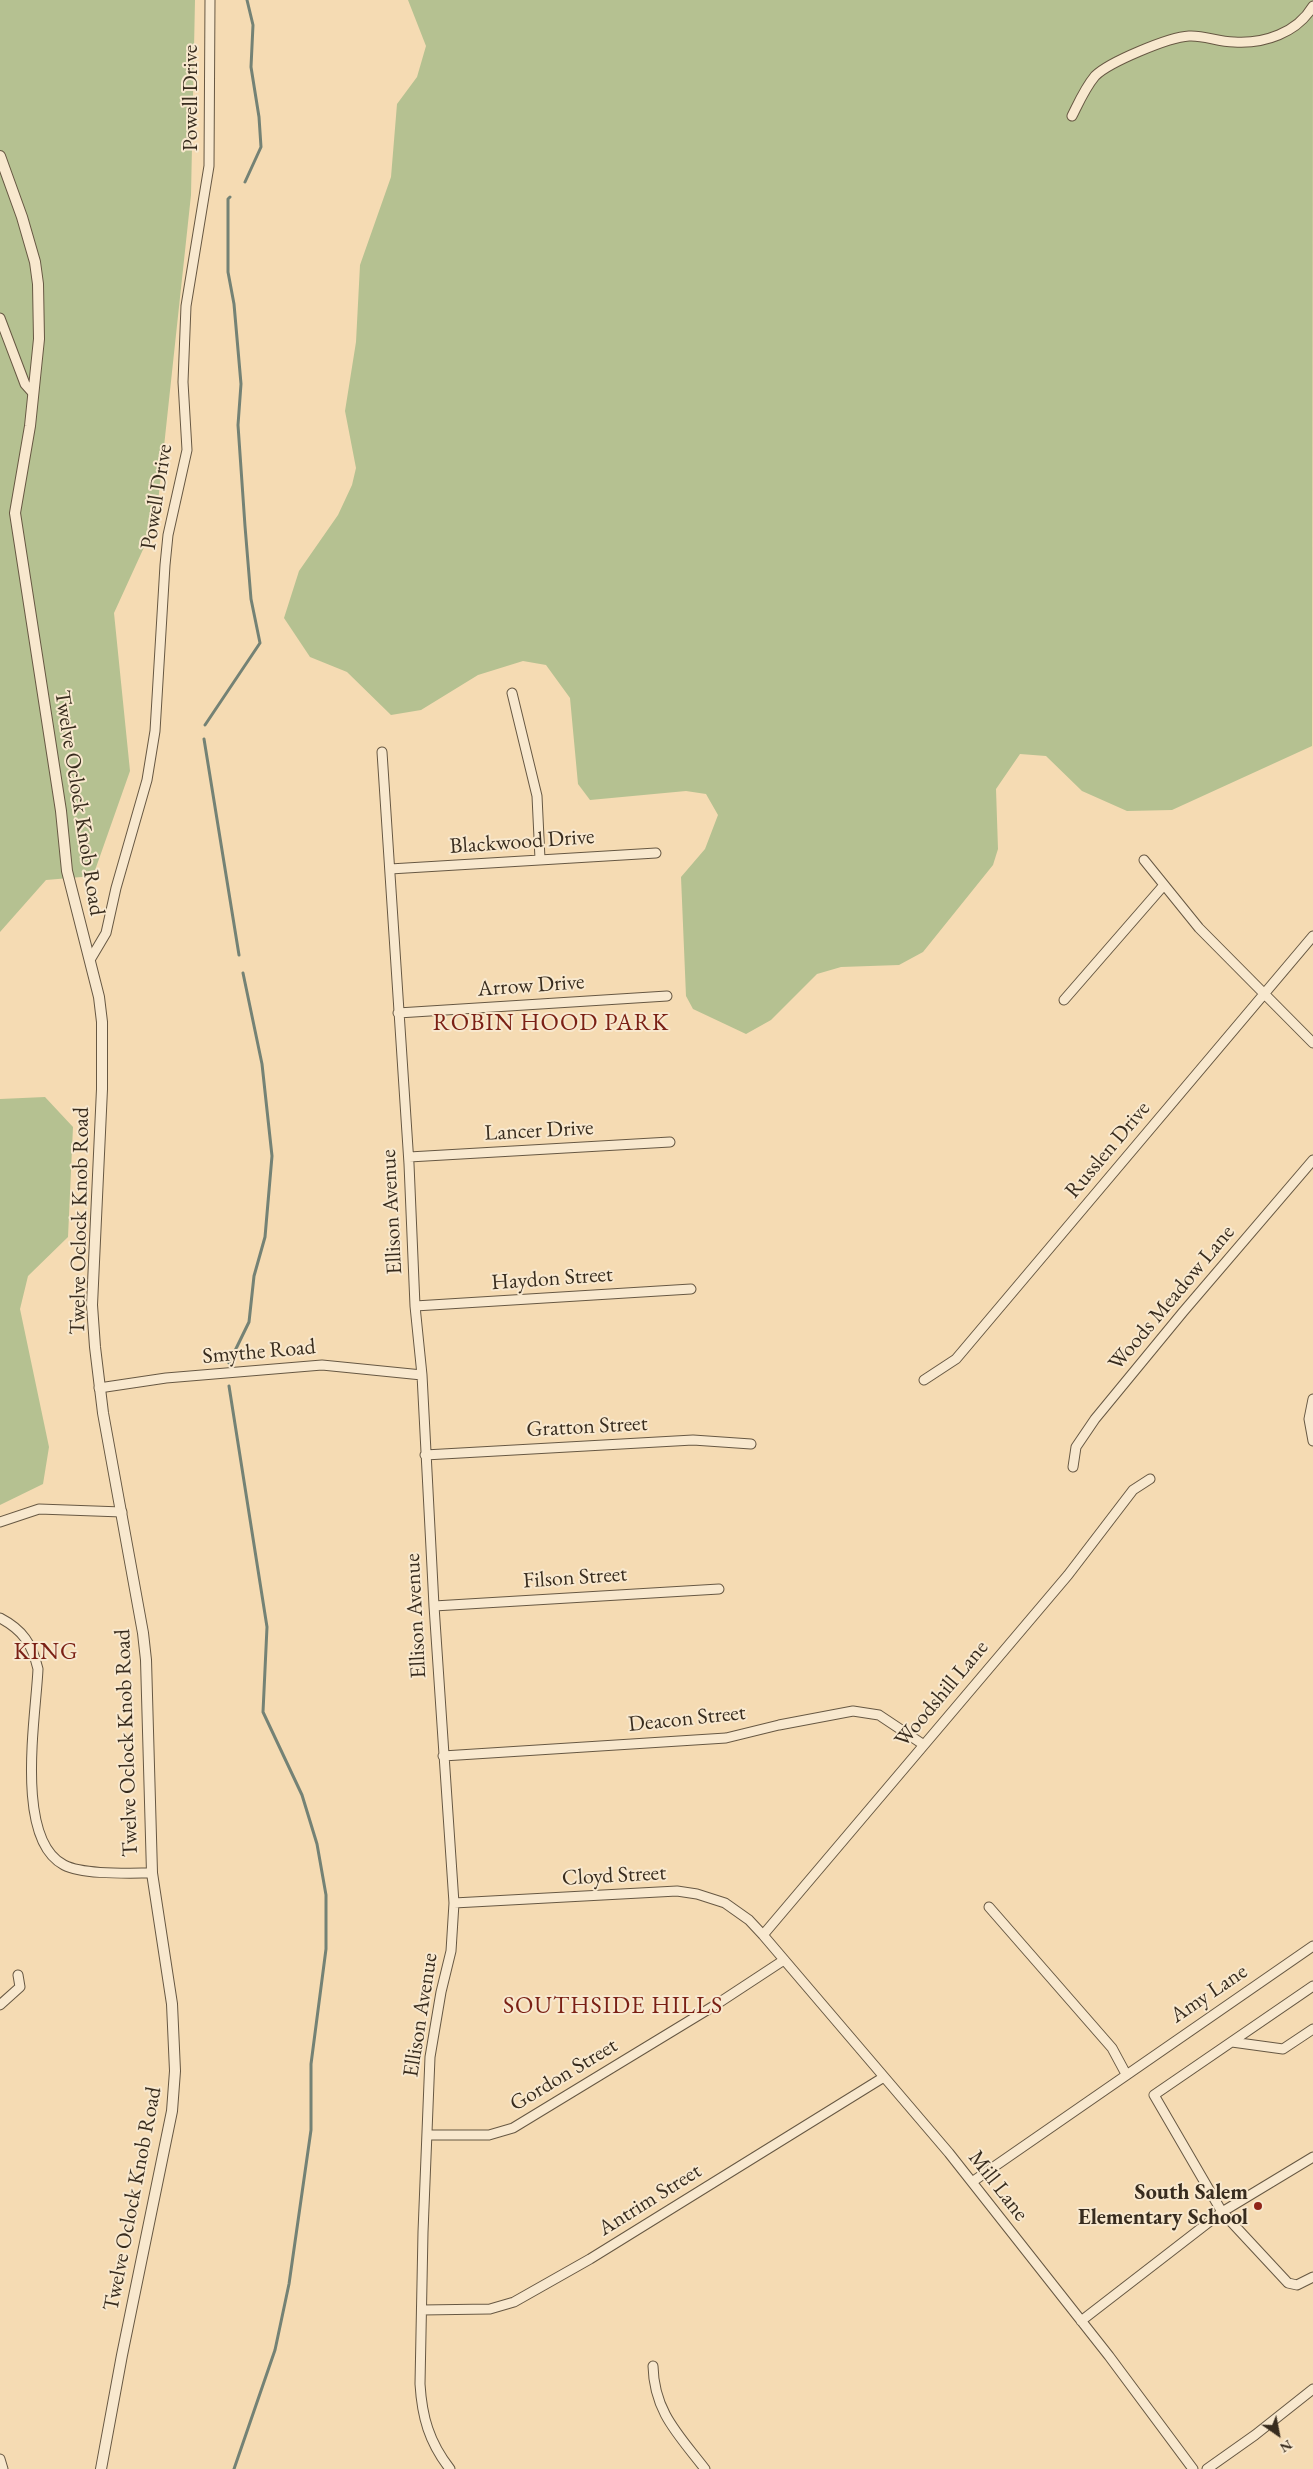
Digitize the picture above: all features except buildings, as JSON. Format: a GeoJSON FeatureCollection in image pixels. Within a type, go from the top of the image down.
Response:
{"type":"FeatureCollection","features":[{"type":"Feature","properties":{"kind":"street","name":"Powell Drive"},"geometry":{"type":"LineString","coordinates":[[90,960],[106,933],[116,888],[147,780],[155,732],[168,535],[187,450],[183,382],[186,306],[209,166],[210,0]]}},
{"type":"Feature","properties":{"kind":"street"},"geometry":{"type":"LineString","coordinates":[[1072,116],[1094,78],[1102,70],[1131,56],[1167,40],[1188,36],[1203,36],[1234,42],[1268,38],[1290,29],[1303,19],[1313,6]]}},
{"type":"Feature","properties":{"kind":"street","name":"Twelve Oclock Knob Road"},"geometry":{"type":"LineString","coordinates":[[0,156],[22,217],[38,284],[39,339],[16,513],[61,811],[67,871],[99,996],[102,1022],[100,1166],[95,1224],[92,1305],[99,1388],[122,1512],[146,1660],[152,1873],[173,2012],[175,2071],[172,2111],[123,2346],[101,2469]]}},
{"type":"Feature","properties":{"kind":"street"},"geometry":{"type":"LineString","coordinates":[[0,318],[25,384],[33,393]]}},
{"type":"Feature","properties":{"kind":"street"},"geometry":{"type":"LineString","coordinates":[[512,693],[536,796],[540,859]]}},
{"type":"Feature","properties":{"kind":"street","name":"Ellison Avenue"},"geometry":{"type":"LineString","coordinates":[[382,752],[409,1157],[443,1756],[454,1903],[451,1951],[441,1992],[430,2057],[421,2407],[431,2440],[450,2469]]}},
{"type":"Feature","properties":{"kind":"street","name":"Blackwood Drive"},"geometry":{"type":"LineString","coordinates":[[390,869],[656,853]]}},
{"type":"Feature","properties":{"kind":"street"},"geometry":{"type":"LineString","coordinates":[[1144,860],[1199,928],[1313,1043]]}},
{"type":"Feature","properties":{"kind":"street"},"geometry":{"type":"LineString","coordinates":[[1064,1000],[1164,885]]}},
{"type":"Feature","properties":{"kind":"street","name":"Russlen Drive"},"geometry":{"type":"LineString","coordinates":[[924,1380],[956,1359],[1313,936]]}},
{"type":"Feature","properties":{"kind":"street","name":"Arrow Drive"},"geometry":{"type":"LineString","coordinates":[[398,1013],[668,996]]}},
{"type":"Feature","properties":{"kind":"street","name":"Lancer Drive"},"geometry":{"type":"LineString","coordinates":[[409,1157],[670,1142]]}},
{"type":"Feature","properties":{"kind":"street","name":"Woods Meadow Lane"},"geometry":{"type":"LineString","coordinates":[[1073,1467],[1076,1447],[1096,1419],[1183,1312],[1313,1160]]}},
{"type":"Feature","properties":{"kind":"street","name":"Haydon Street"},"geometry":{"type":"LineString","coordinates":[[416,1306],[691,1289]]}},
{"type":"Feature","properties":{"kind":"street","name":"Smythe Road"},"geometry":{"type":"LineString","coordinates":[[99,1388],[166,1378],[322,1366],[422,1375]]}},
{"type":"Feature","properties":{"kind":"street"},"geometry":{"type":"LineString","coordinates":[[1313,1399],[1309,1420],[1313,1441]]}},
{"type":"Feature","properties":{"kind":"street","name":"Gratton Street"},"geometry":{"type":"LineString","coordinates":[[426,1455],[693,1440],[751,1444]]}},
{"type":"Feature","properties":{"kind":"street","name":"Woodshill Lane"},"geometry":{"type":"LineString","coordinates":[[763,1935],[1068,1576],[1133,1490],[1150,1479]]}},
{"type":"Feature","properties":{"kind":"street"},"geometry":{"type":"LineString","coordinates":[[0,1522],[24,1512],[38,1509],[122,1512]]}},
{"type":"Feature","properties":{"kind":"street","name":"Filson Street"},"geometry":{"type":"LineString","coordinates":[[434,1606],[719,1589]]}},
{"type":"Feature","properties":{"kind":"street"},"geometry":{"type":"LineString","coordinates":[[0,1618],[23,1633],[34,1654],[38,1669],[31,1773],[32,1796],[35,1818],[49,1851],[64,1865],[74,1868],[120,1873],[152,1873]]}},
{"type":"Feature","properties":{"kind":"street","name":"Deacon Street"},"geometry":{"type":"LineString","coordinates":[[443,1756],[726,1738],[779,1725],[853,1712],[879,1715],[924,1745]]}},
{"type":"Feature","properties":{"kind":"street","name":"Cloyd Street"},"geometry":{"type":"LineString","coordinates":[[454,1903],[677,1891],[697,1894],[725,1903],[750,1920],[763,1935]]}},
{"type":"Feature","properties":{"kind":"street"},"geometry":{"type":"LineString","coordinates":[[989,1907],[1112,2048],[1126,2074]]}},
{"type":"Feature","properties":{"kind":"street","name":"Mill Lane"},"geometry":{"type":"LineString","coordinates":[[763,1935],[972,2182],[1194,2469]]}},
{"type":"Feature","properties":{"kind":"street","name":"Amy Lane"},"geometry":{"type":"LineString","coordinates":[[972,2182],[1313,1946]]}},
{"type":"Feature","properties":{"kind":"street","name":"Gordon Street"},"geometry":{"type":"LineString","coordinates":[[427,2135],[489,2136],[513,2128],[717,2004],[784,1960]]}},
{"type":"Feature","properties":{"kind":"street"},"geometry":{"type":"LineString","coordinates":[[0,2005],[20,1987],[18,1975]]}},
{"type":"Feature","properties":{"kind":"street"},"geometry":{"type":"LineString","coordinates":[[1313,1986],[1154,2095],[1222,2212],[1288,2283],[1297,2285],[1313,2277]]}},
{"type":"Feature","properties":{"kind":"street"},"geometry":{"type":"LineString","coordinates":[[1232,2042],[1283,2050],[1313,2029]]}},
{"type":"Feature","properties":{"kind":"street","name":"Antrim Street"},"geometry":{"type":"LineString","coordinates":[[422,2310],[490,2310],[514,2302],[590,2258],[884,2078]]}},
{"type":"Feature","properties":{"kind":"street"},"geometry":{"type":"LineString","coordinates":[[1081,2321],[1222,2212],[1313,2157]]}},
{"type":"Feature","properties":{"kind":"street"},"geometry":{"type":"LineString","coordinates":[[653,2366],[660,2408],[667,2421],[705,2469]]}},
{"type":"Feature","properties":{"kind":"street"},"geometry":{"type":"LineString","coordinates":[[1207,2469],[1255,2435],[1313,2389]]}},
{"type":"Feature","properties":{"kind":"street"},"geometry":{"type":"LineString","coordinates":[[0,2459],[3,2469]]}},
{"type":"Feature","properties":{"kind":"green space"},"geometry":{"type":"Polygon","coordinates":[[[0,0],[195,0],[191,195],[156,521],[114,613],[130,771],[93,876],[46,880],[0,932],[0,0]]]}},
{"type":"Feature","properties":{"kind":"green space"},"geometry":{"type":"Polygon","coordinates":[[[408,0],[1313,0],[1312,746],[1172,810],[1127,811],[1082,791],[1046,756],[1020,754],[996,789],[998,849],[993,865],[923,952],[899,965],[841,967],[817,974],[771,1020],[746,1034],[693,1009],[686,996],[681,877],[705,849],[718,815],[706,794],[686,791],[590,800],[578,784],[570,698],[546,665],[523,661],[478,675],[421,710],[391,715],[347,672],[310,657],[284,618],[299,571],[338,515],[352,485],[356,468],[345,411],[356,342],[360,265],[391,177],[397,104],[417,77],[426,46],[408,0]]]}},
{"type":"Feature","properties":{"kind":"green space"},"geometry":{"type":"Polygon","coordinates":[[[45,1097],[73,1127],[68,1237],[28,1276],[20,1309],[49,1447],[43,1484],[0,1505],[0,1099],[45,1097]]]}},
{"type":"Feature","properties":{"kind":"waterway"},"geometry":{"type":"LineString","coordinates":[[245,182],[261,147],[259,117],[251,67],[253,25],[247,0]]}},
{"type":"Feature","properties":{"kind":"waterway"},"geometry":{"type":"LineString","coordinates":[[205,725],[260,643],[251,599],[238,425],[241,384],[234,304],[228,272],[228,199],[230,197]]}},
{"type":"Feature","properties":{"kind":"waterway"},"geometry":{"type":"LineString","coordinates":[[204,739],[239,955]]}},
{"type":"Feature","properties":{"kind":"waterway"},"geometry":{"type":"LineString","coordinates":[[229,1363],[249,1322],[254,1276],[265,1237],[272,1156],[262,1064],[243,973]]}},
{"type":"Feature","properties":{"kind":"waterway"},"geometry":{"type":"LineString","coordinates":[[229,1386],[267,1627],[263,1712],[302,1795],[317,1844],[326,1895],[326,1949],[311,2064],[311,2130],[289,2284],[275,2350],[234,2469]]}},
{"type":"Feature","properties":{"kind":"place","name":"South Salem Elementary School"},"geometry":{"type":"Point","coordinates":[1258,2206]}},
{"type":"Feature","properties":{"kind":"district","name":"ROBIN HOOD PARK"},"geometry":{"type":"Point","coordinates":[551,1023]}},
{"type":"Feature","properties":{"kind":"district","name":"KING"},"geometry":{"type":"Point","coordinates":[46,1652]}},
{"type":"Feature","properties":{"kind":"district","name":"SOUTHSIDE HILLS"},"geometry":{"type":"Point","coordinates":[613,2006]}}]}
